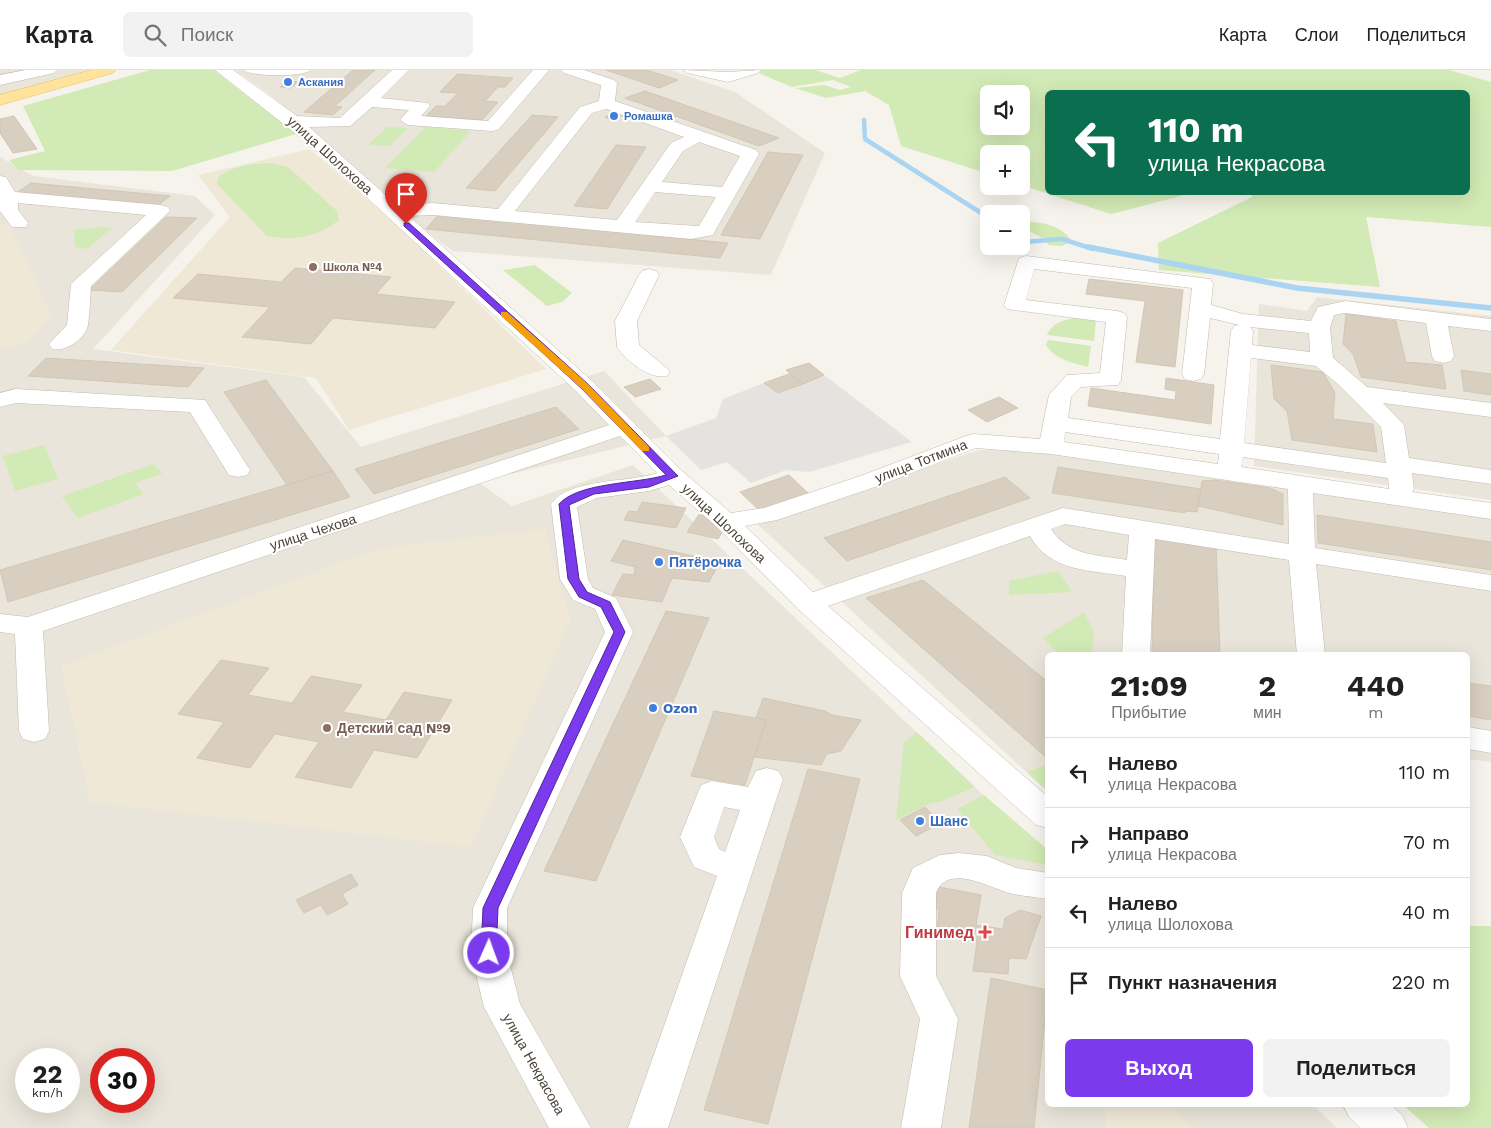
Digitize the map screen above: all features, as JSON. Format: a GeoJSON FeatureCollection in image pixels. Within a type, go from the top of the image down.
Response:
{"type":"FeatureCollection","features":[{"type":"Feature","properties":{"kind":"main road"},"geometry":{"type":"LineString","coordinates":[[0,100],[108,70]]}},
{"type":"Feature","properties":{"kind":"street"},"geometry":{"type":"LineString","coordinates":[[0,80],[49,70]]}},
{"type":"Feature","properties":{"kind":"street","name":"улица Шолохова"},"geometry":{"type":"LineString","coordinates":[[223,70],[293,121],[584,386],[673,476],[725,521],[808,603],[1045,813]]}},
{"type":"Feature","properties":{"kind":"street"},"geometry":{"type":"LineString","coordinates":[[252,70],[303,70]]}},
{"type":"Feature","properties":{"kind":"street"},"geometry":{"type":"LineString","coordinates":[[293,121],[344,123],[401,70]]}},
{"type":"Feature","properties":{"kind":"street"},"geometry":{"type":"LineString","coordinates":[[368,102],[422,106],[408,120],[492,126],[541,70]]}},
{"type":"Feature","properties":{"kind":"street"},"geometry":{"type":"LineString","coordinates":[[569,70],[609,83],[607,104]]}},
{"type":"Feature","properties":{"kind":"street"},"geometry":{"type":"LineString","coordinates":[[693,70],[728,77],[753,70]]}},
{"type":"Feature","properties":{"kind":"street"},"geometry":{"type":"LineString","coordinates":[[392,211],[433,209],[502,216],[690,233],[706,231],[750,154],[607,104],[586,110],[502,216]]}},
{"type":"Feature","properties":{"kind":"street"},"geometry":{"type":"LineString","coordinates":[[622,227],[677,147],[698,136]]}},
{"type":"Feature","properties":{"kind":"street"},"geometry":{"type":"LineString","coordinates":[[649,186],[727,193]]}},
{"type":"Feature","properties":{"kind":"street"},"geometry":{"type":"LineString","coordinates":[[19,223],[9,211],[4,189],[161,211],[81,284],[76,327],[60,344]]}},
{"type":"Feature","properties":{"kind":"street"},"geometry":{"type":"LineString","coordinates":[[1051,447],[1060,395],[1075,380],[1110,380],[1117,317],[1014,305],[1026,262],[1203,283],[1193,374]]}},
{"type":"Feature","properties":{"kind":"street"},"geometry":{"type":"LineString","coordinates":[[649,275],[626,321],[628,347],[659,371]]}},
{"type":"Feature","properties":{"kind":"street"},"geometry":{"type":"LineString","coordinates":[[1322,360],[1319,328],[1325,311],[1345,307],[1491,326]]}},
{"type":"Feature","properties":{"kind":"street"},"geometry":{"type":"LineString","coordinates":[[1200,309],[1243,320],[1319,328]]}},
{"type":"Feature","properties":{"kind":"street"},"geometry":{"type":"LineString","coordinates":[[1436,318],[1443,356]]}},
{"type":"Feature","properties":{"kind":"street"},"geometry":{"type":"LineString","coordinates":[[1220,470],[1231,448],[1243,320]]}},
{"type":"Feature","properties":{"kind":"street"},"geometry":{"type":"LineString","coordinates":[[1240,350],[1322,360],[1361,393],[1392,425],[1403,498]]}},
{"type":"Feature","properties":{"kind":"street"},"geometry":{"type":"LineString","coordinates":[[1361,393],[1491,410]]}},
{"type":"Feature","properties":{"kind":"street"},"geometry":{"type":"LineString","coordinates":[[0,400],[16,396],[197,406],[238,470]]}},
{"type":"Feature","properties":{"kind":"street"},"geometry":{"type":"LineString","coordinates":[[1055,423],[1231,448],[1491,477]]}},
{"type":"Feature","properties":{"kind":"street","name":"улица Чехова"},"geometry":{"type":"LineString","coordinates":[[8,622],[624,427]]}},
{"type":"Feature","properties":{"kind":"street","name":"улица Тотмина"},"geometry":{"type":"LineString","coordinates":[[725,521],[768,515],[872,480],[974,441],[1051,447],[1220,470],[1491,511]]}},
{"type":"Feature","properties":{"kind":"street","name":"улица Некрасова"},"geometry":{"type":"LineString","coordinates":[[571,1128],[560,1113],[502,1008],[489,953],[490,908],[619,632],[606,604],[583,594],[574,579],[564,504],[591,491],[649,484],[673,476]]}},
{"type":"Feature","properties":{"kind":"street"},"geometry":{"type":"LineString","coordinates":[[1300,482],[1302,554],[1311,652]]}},
{"type":"Feature","properties":{"kind":"street"},"geometry":{"type":"LineString","coordinates":[[808,603],[1063,516],[1491,583]]}},
{"type":"Feature","properties":{"kind":"street"},"geometry":{"type":"LineString","coordinates":[[1037,526],[1048,545],[1067,558],[1140,570]]}},
{"type":"Feature","properties":{"kind":"street"},"geometry":{"type":"LineString","coordinates":[[1136,652],[1142,529]]}},
{"type":"Feature","properties":{"kind":"street"},"geometry":{"type":"LineString","coordinates":[[8,622],[34,731]]}},
{"type":"Feature","properties":{"kind":"street"},"geometry":{"type":"LineString","coordinates":[[1470,738],[1491,742]]}},
{"type":"Feature","properties":{"kind":"street"},"geometry":{"type":"LineString","coordinates":[[648,1128],[736,870],[763,790],[712,792],[697,837],[706,858],[736,870]]}},
{"type":"Feature","properties":{"kind":"street"},"geometry":{"type":"LineString","coordinates":[[921,1128],[938,1019],[918,976],[919,893],[925,877],[940,868],[959,866],[987,869],[1011,880],[1045,886]]}},
{"type":"Feature","properties":{"kind":"street"},"geometry":{"type":"LineString","coordinates":[[1365,1107],[1388,1128]]}},
{"type":"Feature","properties":{"kind":"shaded area"},"geometry":{"type":"Polygon","coordinates":[[[0,70],[87,70],[0,94],[0,70]]]}},
{"type":"Feature","properties":{"kind":"shaded area"},"geometry":{"type":"Polygon","coordinates":[[[235,70],[670,70],[735,92],[825,153],[771,275],[453,251],[423,229],[273,97],[235,70]]]}},
{"type":"Feature","properties":{"kind":"shaded area","name":"Школа №4"},"geometry":{"type":"Polygon","coordinates":[[[310,149],[399,227],[546,369],[349,430],[316,378],[111,350],[230,217],[198,175],[310,149]]]}},
{"type":"Feature","properties":{"kind":"shaded area"},"geometry":{"type":"Polygon","coordinates":[[[0,157],[33,176],[195,196],[215,215],[93,349],[304,377],[361,447],[604,371],[666,436],[478,482],[512,506],[633,465],[1045,853],[1045,1107],[1315,1107],[1337,1128],[0,1128],[0,157]]]}},
{"type":"Feature","properties":{"kind":"shaded area"},"geometry":{"type":"Polygon","coordinates":[[[8,222],[52,316],[27,343],[0,349],[0,225],[8,222]]]}},
{"type":"Feature","properties":{"kind":"shaded area"},"geometry":{"type":"Polygon","coordinates":[[[1317,297],[1491,316],[1491,500],[1254,466],[1259,304],[1307,311],[1317,297]]]}},
{"type":"Feature","properties":{"kind":"shaded area"},"geometry":{"type":"Polygon","coordinates":[[[824,375],[912,442],[809,472],[786,470],[751,483],[727,462],[701,470],[666,436],[716,418],[723,399],[764,383],[778,393],[824,375]]]}},
{"type":"Feature","properties":{"kind":"shaded area"},"geometry":{"type":"Polygon","coordinates":[[[979,450],[1066,453],[1491,515],[1491,762],[1470,759],[1470,652],[1045,652],[1045,789],[757,524],[979,450]]]}},
{"type":"Feature","properties":{"kind":"shaded area"},"geometry":{"type":"Polygon","coordinates":[[[545,529],[570,621],[471,847],[90,802],[61,666],[381,548],[545,529]]]}},
{"type":"Feature","properties":{"kind":"shaded area"},"geometry":{"type":"Polygon","coordinates":[[[1172,1107],[1193,1128],[1105,1128],[1106,1108],[1172,1107]]]}},
{"type":"Feature","properties":{"kind":"green space"},"geometry":{"type":"Polygon","coordinates":[[[150,70],[213,70],[296,134],[172,171],[19,170],[9,160],[45,151],[23,106],[150,70]]]}},
{"type":"Feature","properties":{"kind":"green space"},"geometry":{"type":"Polygon","coordinates":[[[761,70],[815,70],[840,78],[861,70],[1449,70],[1491,82],[1491,227],[1366,217],[1380,287],[1159,270],[1158,243],[1252,197],[1252,195],[1470,195],[1470,90],[1045,90],[1045,193],[1030,188],[1030,145],[980,145],[980,171],[901,146],[889,105],[865,91],[826,98],[795,88],[824,85],[840,90],[851,87],[833,80],[792,87],[756,72],[761,70]]]}},
{"type":"Feature","properties":{"kind":"green space"},"geometry":{"type":"Polygon","coordinates":[[[387,127],[408,128],[390,146],[368,145],[387,127]]]}},
{"type":"Feature","properties":{"kind":"green space"},"geometry":{"type":"Polygon","coordinates":[[[426,127],[471,131],[434,172],[385,168],[426,127]]]}},
{"type":"Feature","properties":{"kind":"green space"},"geometry":{"type":"Polygon","coordinates":[[[271,163],[288,167],[337,211],[339,220],[314,234],[296,238],[267,236],[217,184],[219,176],[231,169],[271,163]]]}},
{"type":"Feature","properties":{"kind":"green space"},"geometry":{"type":"Polygon","coordinates":[[[1052,195],[1185,195],[1111,214],[1052,195]]]}},
{"type":"Feature","properties":{"kind":"green space"},"geometry":{"type":"Polygon","coordinates":[[[1030,222],[1056,227],[1072,241],[1062,246],[1049,245],[1030,230],[1030,222]]]}},
{"type":"Feature","properties":{"kind":"green space"},"geometry":{"type":"Polygon","coordinates":[[[101,227],[112,228],[87,249],[75,247],[74,230],[101,227]]]}},
{"type":"Feature","properties":{"kind":"green space"},"geometry":{"type":"Polygon","coordinates":[[[535,265],[572,293],[562,302],[547,306],[503,270],[535,265]]]}},
{"type":"Feature","properties":{"kind":"green space"},"geometry":{"type":"Polygon","coordinates":[[[1082,317],[1096,319],[1094,341],[1047,335],[1057,324],[1082,317]]]}},
{"type":"Feature","properties":{"kind":"green space"},"geometry":{"type":"Polygon","coordinates":[[[1048,340],[1091,346],[1088,367],[1064,360],[1054,354],[1046,345],[1048,340]]]}},
{"type":"Feature","properties":{"kind":"green space"},"geometry":{"type":"Polygon","coordinates":[[[44,445],[58,479],[15,491],[3,456],[44,445]]]}},
{"type":"Feature","properties":{"kind":"green space"},"geometry":{"type":"Polygon","coordinates":[[[154,464],[162,474],[135,483],[144,494],[78,518],[62,496],[154,464]]]}},
{"type":"Feature","properties":{"kind":"green space"},"geometry":{"type":"Polygon","coordinates":[[[1058,571],[1072,592],[1009,595],[1009,581],[1058,571]]]}},
{"type":"Feature","properties":{"kind":"green space"},"geometry":{"type":"Polygon","coordinates":[[[1084,612],[1094,632],[1092,652],[1057,652],[1043,638],[1084,612]]]}},
{"type":"Feature","properties":{"kind":"green space"},"geometry":{"type":"Polygon","coordinates":[[[917,732],[975,787],[940,802],[931,803],[896,820],[904,742],[917,732]]]}},
{"type":"Feature","properties":{"kind":"green space"},"geometry":{"type":"Polygon","coordinates":[[[1045,765],[1045,789],[1027,772],[1045,765]]]}},
{"type":"Feature","properties":{"kind":"green space"},"geometry":{"type":"Polygon","coordinates":[[[984,795],[1045,847],[1045,865],[995,855],[957,809],[984,795]]]}},
{"type":"Feature","properties":{"kind":"green space"},"geometry":{"type":"Polygon","coordinates":[[[1470,926],[1491,926],[1491,1128],[1429,1128],[1405,1107],[1470,1107],[1470,926]]]}},
{"type":"Feature","properties":{"kind":"building"},"geometry":{"type":"Polygon","coordinates":[[[353,70],[375,70],[335,106],[342,107],[333,115],[304,112],[353,70]]]}},
{"type":"Feature","properties":{"kind":"building"},"geometry":{"type":"Polygon","coordinates":[[[606,70],[647,70],[678,80],[659,88],[606,70]]]}},
{"type":"Feature","properties":{"kind":"building"},"geometry":{"type":"Polygon","coordinates":[[[457,74],[513,78],[505,87],[498,87],[485,101],[498,102],[482,120],[426,116],[436,106],[445,106],[458,93],[440,92],[457,74]]]}},
{"type":"Feature","properties":{"kind":"building"},"geometry":{"type":"Polygon","coordinates":[[[288,81],[298,82],[290,88],[280,87],[288,81]]]}},
{"type":"Feature","properties":{"kind":"building"},"geometry":{"type":"Polygon","coordinates":[[[645,91],[779,138],[759,146],[625,98],[645,91]]]}},
{"type":"Feature","properties":{"kind":"building","name":"Ромашка"},"geometry":{"type":"Polygon","coordinates":[[[618,112],[624,115],[612,120],[605,117],[618,112]]]}},
{"type":"Feature","properties":{"kind":"building"},"geometry":{"type":"Polygon","coordinates":[[[532,115],[558,117],[495,191],[466,188],[532,115]]]}},
{"type":"Feature","properties":{"kind":"building"},"geometry":{"type":"Polygon","coordinates":[[[14,116],[37,149],[13,153],[0,133],[0,119],[14,116]]]}},
{"type":"Feature","properties":{"kind":"building"},"geometry":{"type":"Polygon","coordinates":[[[616,145],[646,147],[607,209],[574,206],[616,145]]]}},
{"type":"Feature","properties":{"kind":"building"},"geometry":{"type":"Polygon","coordinates":[[[768,152],[803,155],[760,239],[721,235],[768,152]]]}},
{"type":"Feature","properties":{"kind":"building"},"geometry":{"type":"Polygon","coordinates":[[[31,183],[170,196],[153,209],[12,196],[31,183]]]}},
{"type":"Feature","properties":{"kind":"building"},"geometry":{"type":"Polygon","coordinates":[[[439,214],[728,243],[720,258],[426,229],[439,214]]]}},
{"type":"Feature","properties":{"kind":"building"},"geometry":{"type":"Polygon","coordinates":[[[166,217],[197,218],[122,292],[89,290],[166,217]]]}},
{"type":"Feature","properties":{"kind":"building"},"geometry":{"type":"Polygon","coordinates":[[[295,268],[391,277],[376,294],[455,302],[435,328],[333,318],[311,344],[242,337],[270,307],[173,298],[198,274],[281,282],[295,268]]]}},
{"type":"Feature","properties":{"kind":"building"},"geometry":{"type":"Polygon","coordinates":[[[1089,279],[1183,290],[1175,367],[1136,362],[1145,301],[1086,294],[1089,279]]]}},
{"type":"Feature","properties":{"kind":"building"},"geometry":{"type":"Polygon","coordinates":[[[1346,314],[1396,321],[1406,362],[1442,365],[1446,389],[1361,377],[1353,354],[1343,344],[1346,314]]]}},
{"type":"Feature","properties":{"kind":"building"},"geometry":{"type":"Polygon","coordinates":[[[46,358],[204,368],[188,387],[28,376],[46,358]]]}},
{"type":"Feature","properties":{"kind":"building"},"geometry":{"type":"Polygon","coordinates":[[[809,363],[824,375],[803,384],[786,370],[809,363]]]}},
{"type":"Feature","properties":{"kind":"building"},"geometry":{"type":"Polygon","coordinates":[[[1271,365],[1323,372],[1335,393],[1333,419],[1373,424],[1377,452],[1292,440],[1287,411],[1274,399],[1271,365]]]}},
{"type":"Feature","properties":{"kind":"building"},"geometry":{"type":"Polygon","coordinates":[[[1461,370],[1491,374],[1491,395],[1464,391],[1461,370]]]}},
{"type":"Feature","properties":{"kind":"building"},"geometry":{"type":"Polygon","coordinates":[[[789,374],[803,384],[778,393],[764,383],[789,374]]]}},
{"type":"Feature","properties":{"kind":"building"},"geometry":{"type":"Polygon","coordinates":[[[1166,378],[1214,385],[1211,424],[1088,406],[1091,388],[1175,400],[1176,391],[1165,389],[1166,378]]]}},
{"type":"Feature","properties":{"kind":"building"},"geometry":{"type":"Polygon","coordinates":[[[650,379],[661,389],[635,397],[624,387],[650,379]]]}},
{"type":"Feature","properties":{"kind":"building"},"geometry":{"type":"Polygon","coordinates":[[[266,380],[333,471],[287,485],[224,392],[266,380]]]}},
{"type":"Feature","properties":{"kind":"building"},"geometry":{"type":"Polygon","coordinates":[[[999,397],[1018,408],[987,422],[968,410],[999,397]]]}},
{"type":"Feature","properties":{"kind":"building"},"geometry":{"type":"Polygon","coordinates":[[[556,407],[579,429],[374,494],[355,469],[556,407]]]}},
{"type":"Feature","properties":{"kind":"building"},"geometry":{"type":"Polygon","coordinates":[[[1058,467],[1201,489],[1197,512],[1185,511],[1185,513],[1052,493],[1058,467]]]}},
{"type":"Feature","properties":{"kind":"building"},"geometry":{"type":"Polygon","coordinates":[[[333,471],[350,497],[8,602],[0,570],[333,471]]]}},
{"type":"Feature","properties":{"kind":"building"},"geometry":{"type":"Polygon","coordinates":[[[789,475],[809,494],[760,511],[740,492],[789,475]]]}},
{"type":"Feature","properties":{"kind":"building"},"geometry":{"type":"Polygon","coordinates":[[[1005,477],[1030,498],[847,561],[824,538],[1005,477]]]}},
{"type":"Feature","properties":{"kind":"building"},"geometry":{"type":"Polygon","coordinates":[[[1215,480],[1270,488],[1283,494],[1283,525],[1198,506],[1202,481],[1215,480]]]}},
{"type":"Feature","properties":{"kind":"building"},"geometry":{"type":"Polygon","coordinates":[[[642,502],[686,508],[676,528],[624,520],[629,511],[637,512],[642,502]]]}},
{"type":"Feature","properties":{"kind":"building"},"geometry":{"type":"Polygon","coordinates":[[[700,513],[723,531],[718,539],[687,532],[700,513]]]}},
{"type":"Feature","properties":{"kind":"building"},"geometry":{"type":"Polygon","coordinates":[[[1317,515],[1491,542],[1491,570],[1318,543],[1317,515]]]}},
{"type":"Feature","properties":{"kind":"building"},"geometry":{"type":"Polygon","coordinates":[[[1154,537],[1216,545],[1220,652],[1152,652],[1154,537]]]}},
{"type":"Feature","properties":{"kind":"building"},"geometry":{"type":"Polygon","coordinates":[[[623,540],[720,562],[709,582],[672,578],[662,602],[612,595],[623,574],[634,575],[635,567],[611,561],[623,540]]]}},
{"type":"Feature","properties":{"kind":"building"},"geometry":{"type":"Polygon","coordinates":[[[923,580],[1045,680],[1045,756],[866,598],[923,580]]]}},
{"type":"Feature","properties":{"kind":"building"},"geometry":{"type":"Polygon","coordinates":[[[666,611],[709,618],[596,881],[544,871],[666,611]]]}},
{"type":"Feature","properties":{"kind":"building","name":"Детский сад №9"},"geometry":{"type":"Polygon","coordinates":[[[221,660],[269,668],[248,695],[292,703],[311,676],[362,685],[343,712],[386,720],[404,692],[452,700],[417,758],[374,750],[351,788],[295,777],[319,742],[275,734],[250,768],[197,758],[224,722],[178,714],[221,660]]]}},
{"type":"Feature","properties":{"kind":"building"},"geometry":{"type":"Polygon","coordinates":[[[1470,683],[1491,686],[1491,720],[1470,716],[1470,683]]]}},
{"type":"Feature","properties":{"kind":"building"},"geometry":{"type":"Polygon","coordinates":[[[763,698],[861,720],[841,751],[827,754],[821,765],[754,757],[766,720],[756,718],[763,698]]]}},
{"type":"Feature","properties":{"kind":"building"},"geometry":{"type":"Polygon","coordinates":[[[714,711],[766,720],[745,785],[691,776],[714,711]]]}},
{"type":"Feature","properties":{"kind":"building"},"geometry":{"type":"Polygon","coordinates":[[[808,769],[860,779],[768,1124],[704,1110],[808,769]]]}},
{"type":"Feature","properties":{"kind":"building","name":"Шанс"},"geometry":{"type":"Polygon","coordinates":[[[925,807],[941,823],[916,836],[900,820],[925,807]]]}},
{"type":"Feature","properties":{"kind":"building"},"geometry":{"type":"Polygon","coordinates":[[[351,874],[358,885],[342,894],[348,904],[327,915],[321,905],[304,913],[296,900],[351,874]]]}},
{"type":"Feature","properties":{"kind":"building"},"geometry":{"type":"Polygon","coordinates":[[[929,885],[981,895],[976,925],[1003,929],[1005,918],[1020,910],[1041,916],[1026,959],[1009,958],[1008,974],[973,971],[977,941],[937,933],[939,909],[924,908],[929,885]]]}},
{"type":"Feature","properties":{"kind":"building"},"geometry":{"type":"Polygon","coordinates":[[[991,978],[1045,989],[1045,1020],[1034,1128],[969,1128],[991,978]]]}},
{"type":"Feature","properties":{"kind":"waterway"},"geometry":{"type":"LineString","coordinates":[[864,120],[865,139],[980,212]]}},
{"type":"Feature","properties":{"kind":"waterway"},"geometry":{"type":"LineString","coordinates":[[1030,242],[1062,239],[1093,249]]}},
{"type":"Feature","properties":{"kind":"waterway"},"geometry":{"type":"LineString","coordinates":[[1088,247],[1297,288],[1491,308]]}},
{"type":"Feature","properties":{"kind":"slow traffic"},"geometry":{"type":"LineString","coordinates":[[504,314],[584,386],[646,449]]}},
{"type":"Feature","properties":{"kind":"place","name":"Аскания"},"geometry":{"type":"Point","coordinates":[288,82]}},
{"type":"Feature","properties":{"kind":"place","name":"Ромашка"},"geometry":{"type":"Point","coordinates":[614,116]}},
{"type":"Feature","properties":{"kind":"place","name":"Школа №4"},"geometry":{"type":"Point","coordinates":[313,267]}},
{"type":"Feature","properties":{"kind":"place","name":"Пятёрочка"},"geometry":{"type":"Point","coordinates":[659,562]}},
{"type":"Feature","properties":{"kind":"place","name":"Ozon"},"geometry":{"type":"Point","coordinates":[653,708]}},
{"type":"Feature","properties":{"kind":"place","name":"Детский сад №9"},"geometry":{"type":"Point","coordinates":[327,728]}},
{"type":"Feature","properties":{"kind":"place","name":"Шанс"},"geometry":{"type":"Point","coordinates":[920,821]}},
{"type":"Feature","properties":{"kind":"place","name":"Гинимед"},"geometry":{"type":"Point","coordinates":[985,932]}},
{"type":"Feature","properties":{"kind":"route"},"geometry":{"type":"LineString","coordinates":[[406,224],[584,386],[673,476],[649,484],[591,491],[564,504],[574,579],[583,594],[606,604],[619,632],[490,908],[489,953]]}}]}
